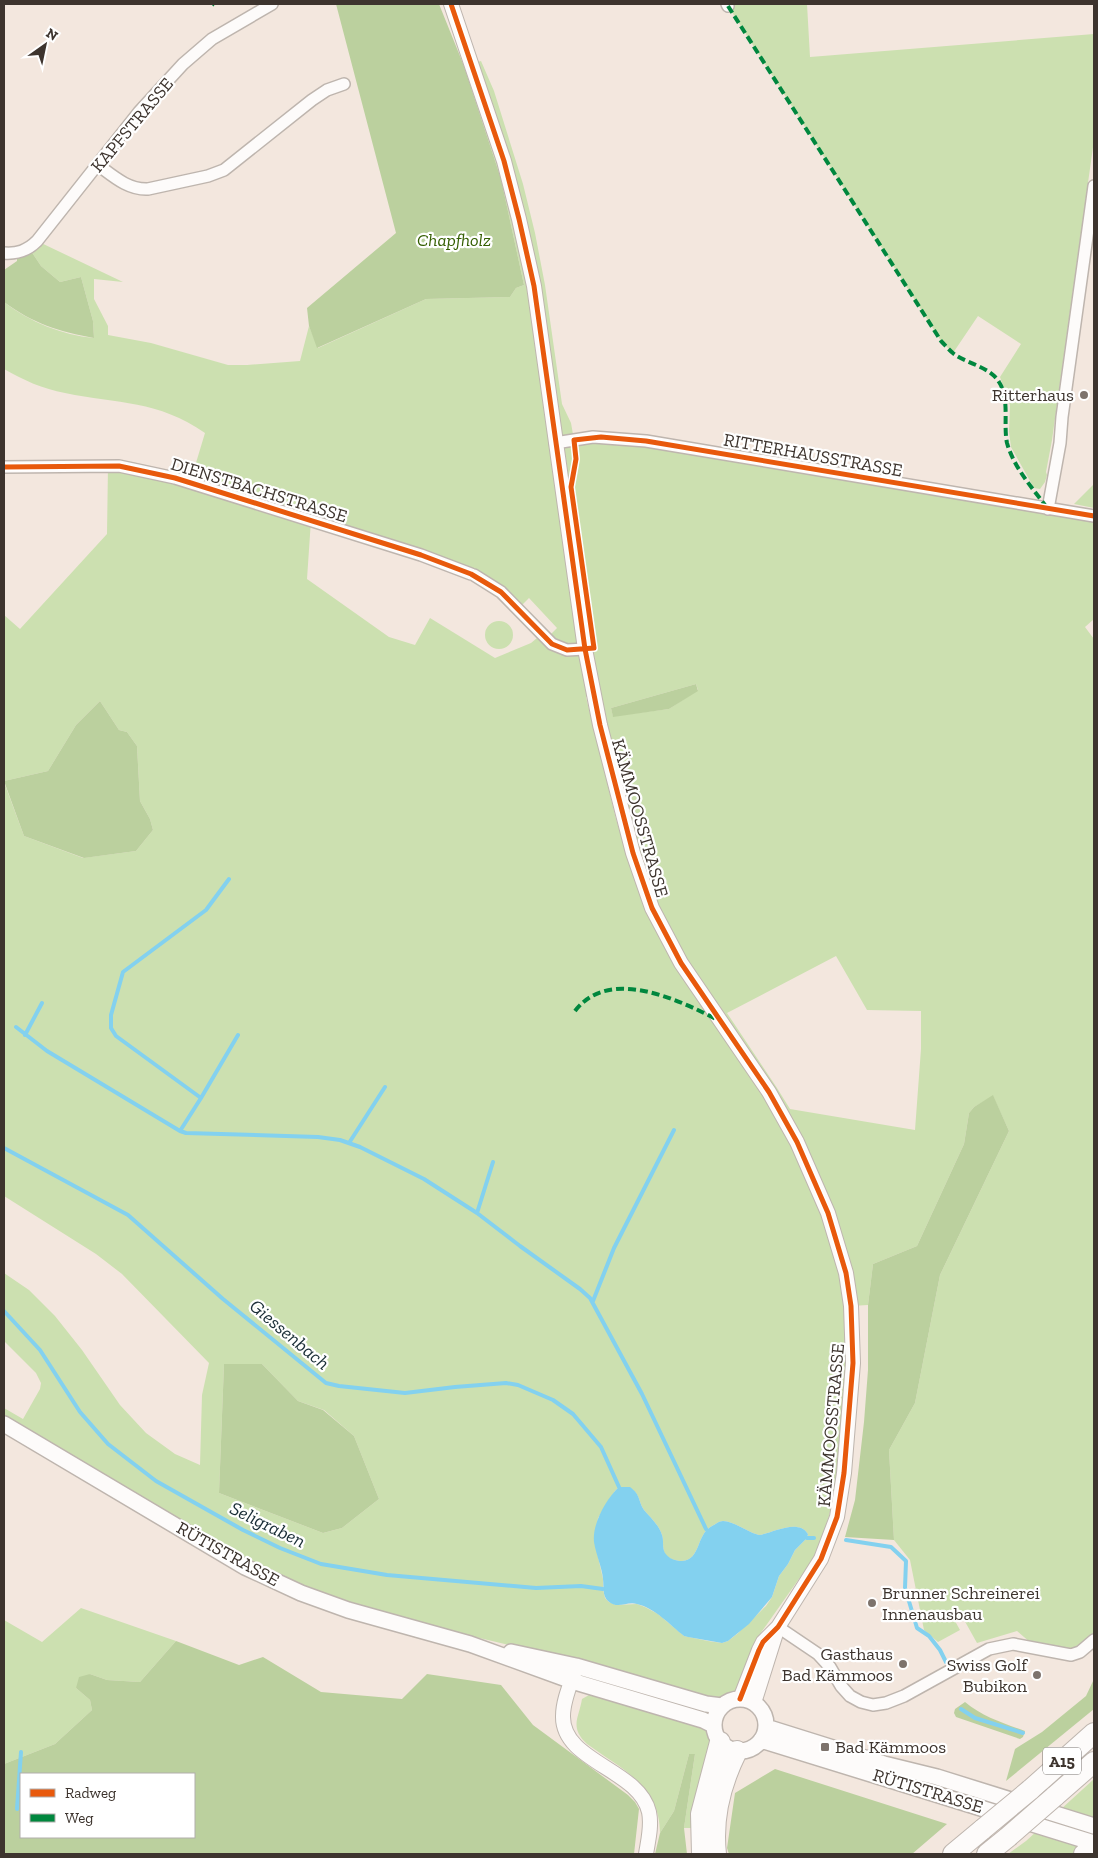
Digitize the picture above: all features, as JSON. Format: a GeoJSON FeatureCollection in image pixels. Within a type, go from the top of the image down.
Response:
{"type":"FeatureCollection","features":[{"type":"Feature","properties":{"kind":"highway","name":"A15"},"geometry":{"type":"LineString","coordinates":[[954,1853],[1030,1790],[1094,1732]]}},
{"type":"Feature","properties":{"kind":"highway"},"geometry":{"type":"LineString","coordinates":[[702,1854],[701,1814],[723,1740]]}},
{"type":"Feature","properties":{"kind":"highway"},"geometry":{"type":"LineString","coordinates":[[716,1854],[715,1825],[718,1805],[728,1770],[723,1740]]}},
{"type":"Feature","properties":{"kind":"highway","name":"A15"},"geometry":{"type":"LineString","coordinates":[[987,1854],[1094,1762]]}},
{"type":"Feature","properties":{"kind":"highway"},"geometry":{"type":"LineString","coordinates":[[1084,1854],[1094,1852]]}},
{"type":"Feature","properties":{"kind":"main road","name":"RÜTISTRASSE"},"geometry":{"type":"LineString","coordinates":[[4,1424],[245,1566],[276,1583],[301,1593],[348,1610],[470,1644],[576,1666],[706,1704],[722,1706]]}},
{"type":"Feature","properties":{"kind":"main road","name":"RÜTISTRASSE"},"geometry":{"type":"LineString","coordinates":[[470,1644],[572,1681],[703,1720],[723,1740]]}},
{"type":"Feature","properties":{"kind":"main road"},"geometry":{"type":"LineString","coordinates":[[734,1700],[747,1701],[764,1714],[764,1734],[751,1749],[723,1740],[714,1718],[722,1706],[734,1700]]}},
{"type":"Feature","properties":{"kind":"main road","name":"RÜTISTRASSE"},"geometry":{"type":"LineString","coordinates":[[764,1734],[850,1754],[937,1778],[1094,1826]]}},
{"type":"Feature","properties":{"kind":"main road","name":"RÜTISTRASSE"},"geometry":{"type":"LineString","coordinates":[[764,1734],[1094,1843]]}},
{"type":"Feature","properties":{"kind":"street","name":"KAPFSTRASSE"},"geometry":{"type":"LineString","coordinates":[[4,253],[17,253],[34,245],[158,90],[197,52],[229,28],[272,4]]}},
{"type":"Feature","properties":{"kind":"street","name":"KÄMMOOSSTRASSE"},"geometry":{"type":"LineString","coordinates":[[451,4],[504,162],[534,286],[585,649],[600,725],[626,830],[652,908],[681,963],[769,1092],[783,1116],[828,1213],[846,1273],[852,1306],[853,1363],[851,1400],[839,1504],[831,1534],[821,1559],[778,1627],[747,1701]]}},
{"type":"Feature","properties":{"kind":"street"},"geometry":{"type":"LineString","coordinates":[[98,165],[127,185],[139,189],[148,189],[216,174],[236,162],[316,97],[327,90],[344,84]]}},
{"type":"Feature","properties":{"kind":"street"},"geometry":{"type":"LineString","coordinates":[[1048,509],[1060,443],[1094,186]]}},
{"type":"Feature","properties":{"kind":"street","name":"RITTERHAUSSTRASSE"},"geometry":{"type":"LineString","coordinates":[[555,443],[593,437],[646,441],[1094,516]]}},
{"type":"Feature","properties":{"kind":"street","name":"DIENSTBACHSTRASSE"},"geometry":{"type":"LineString","coordinates":[[4,468],[108,465],[142,470],[181,480],[421,555],[472,574],[501,592],[552,644],[567,650],[585,649]]}},
{"type":"Feature","properties":{"kind":"street"},"geometry":{"type":"LineString","coordinates":[[778,1627],[818,1654],[830,1667],[841,1686],[850,1696],[861,1702],[873,1705],[886,1703],[904,1696],[989,1649],[1013,1644],[1071,1655],[1080,1652],[1094,1640]]}},
{"type":"Feature","properties":{"kind":"street"},"geometry":{"type":"LineString","coordinates":[[576,1666],[563,1716],[567,1734],[573,1743],[627,1782],[641,1795],[649,1810],[650,1819],[646,1854]]}},
{"type":"Feature","properties":{"kind":"green space","name":"Chapfholz"},"geometry":{"type":"Polygon","coordinates":[[[336,4],[439,4],[464,66],[501,179],[524,285],[516,288],[510,297],[426,299],[317,348],[309,326],[307,308],[396,233],[336,4]]]}},
{"type":"Feature","properties":{"kind":"green space"},"geometry":{"type":"Polygon","coordinates":[[[732,4],[807,4],[810,57],[1094,34],[1094,140],[1047,475],[1040,489],[1034,488],[1011,447],[1009,432],[1010,405],[1000,377],[1021,344],[978,316],[953,353],[941,341],[728,6],[732,4]]]}},
{"type":"Feature","properties":{"kind":"green space"},"geometry":{"type":"Polygon","coordinates":[[[481,61],[494,91],[523,184],[545,285],[562,404],[571,423],[574,440],[601,437],[646,441],[1094,516],[1094,619],[1085,627],[1094,639],[1094,1634],[1074,1649],[1063,1651],[1031,1643],[1017,1631],[977,1643],[963,1618],[955,1621],[960,1630],[938,1642],[924,1630],[910,1560],[894,1540],[889,1450],[915,1403],[940,1275],[1009,1131],[993,1096],[974,1107],[969,1113],[964,1144],[917,1246],[873,1264],[868,1305],[851,1306],[846,1278],[831,1223],[810,1169],[797,1143],[756,1073],[677,956],[652,908],[640,879],[621,818],[593,694],[586,697],[616,819],[634,878],[655,929],[678,970],[750,1074],[775,1115],[801,1165],[824,1218],[836,1256],[844,1294],[847,1356],[843,1421],[836,1485],[829,1516],[818,1549],[760,1634],[736,1690],[722,1699],[698,1697],[576,1661],[429,1626],[327,1596],[280,1577],[239,1556],[4,1416],[4,1408],[23,1419],[40,1389],[41,1383],[36,1373],[4,1341],[4,1273],[29,1290],[55,1316],[82,1350],[120,1405],[146,1433],[175,1454],[200,1465],[202,1395],[209,1363],[122,1274],[96,1254],[4,1196],[4,782],[24,836],[83,858],[136,851],[153,830],[150,819],[140,801],[137,746],[127,732],[119,730],[100,701],[76,725],[48,771],[4,781],[4,615],[20,629],[107,534],[108,466],[4,467],[4,461],[111,460],[132,462],[192,476],[205,433],[171,414],[137,405],[84,397],[49,389],[33,384],[4,369],[4,302],[25,316],[58,331],[94,338],[93,321],[81,277],[60,282],[41,266],[29,248],[37,241],[123,282],[94,279],[94,299],[108,326],[108,335],[151,343],[228,365],[247,365],[300,361],[309,326],[318,348],[426,299],[510,297],[516,288],[524,285],[501,179],[464,66],[481,61]],[[311,520],[307,579],[389,637],[415,645],[430,618],[495,658],[531,643],[542,634],[546,639],[557,628],[529,598],[518,609],[494,586],[471,574],[421,555],[311,520]],[[696,684],[611,708],[613,716],[669,709],[698,690],[696,684]],[[836,956],[727,1013],[790,1109],[915,1130],[921,1049],[921,1011],[867,1010],[836,956]],[[224,1364],[219,1493],[323,1533],[342,1528],[379,1499],[354,1436],[324,1410],[298,1401],[262,1364],[224,1364]],[[619,1487],[598,1518],[594,1539],[603,1579],[605,1598],[616,1605],[637,1604],[645,1607],[658,1614],[684,1636],[722,1643],[737,1634],[766,1606],[772,1597],[779,1576],[795,1550],[807,1538],[808,1534],[804,1529],[792,1527],[759,1535],[732,1523],[722,1521],[707,1530],[696,1552],[688,1560],[680,1561],[665,1554],[661,1531],[642,1507],[636,1493],[630,1488],[619,1487]]]}},
{"type":"Feature","properties":{"kind":"green space"},"geometry":{"type":"Polygon","coordinates":[[[29,248],[41,266],[60,282],[81,277],[93,321],[94,338],[47,326],[25,316],[4,302],[4,270],[17,261],[17,253],[29,248]]]}},
{"type":"Feature","properties":{"kind":"green space"},"geometry":{"type":"Polygon","coordinates":[[[1094,484],[1094,508],[1074,504],[1094,484]]]}},
{"type":"Feature","properties":{"kind":"green space"},"geometry":{"type":"Polygon","coordinates":[[[499,621],[509,625],[513,635],[509,645],[499,649],[489,645],[485,635],[489,625],[499,621]]]}},
{"type":"Feature","properties":{"kind":"green space"},"geometry":{"type":"Polygon","coordinates":[[[696,684],[698,691],[669,709],[613,717],[611,708],[696,684]]]}},
{"type":"Feature","properties":{"kind":"green space"},"geometry":{"type":"Polygon","coordinates":[[[100,701],[119,730],[127,732],[137,746],[140,801],[150,819],[153,830],[136,851],[84,858],[24,836],[4,781],[48,771],[76,725],[100,701]]]}},
{"type":"Feature","properties":{"kind":"green space"},"geometry":{"type":"Polygon","coordinates":[[[993,1095],[1009,1131],[940,1275],[915,1403],[889,1450],[894,1540],[845,1537],[855,1500],[864,1422],[868,1370],[868,1305],[873,1264],[917,1246],[964,1144],[969,1113],[974,1107],[993,1095]]]}},
{"type":"Feature","properties":{"kind":"green space"},"geometry":{"type":"Polygon","coordinates":[[[224,1364],[262,1364],[298,1401],[323,1410],[354,1436],[379,1499],[342,1528],[323,1533],[219,1493],[224,1364]]]}},
{"type":"Feature","properties":{"kind":"green space"},"geometry":{"type":"Polygon","coordinates":[[[81,1608],[176,1641],[140,1682],[107,1680],[90,1674],[76,1688],[90,1700],[92,1710],[55,1744],[4,1764],[4,1620],[42,1642],[81,1608]]]}},
{"type":"Feature","properties":{"kind":"green space"},"geometry":{"type":"Polygon","coordinates":[[[176,1641],[239,1665],[263,1657],[321,1692],[402,1699],[427,1674],[501,1685],[533,1725],[635,1802],[639,1809],[634,1854],[4,1854],[4,1764],[55,1744],[92,1710],[90,1700],[76,1688],[79,1677],[90,1674],[107,1680],[140,1682],[176,1641]]]}},
{"type":"Feature","properties":{"kind":"green space"},"geometry":{"type":"Polygon","coordinates":[[[1094,1679],[1094,1709],[1006,1781],[1015,1749],[1042,1732],[1086,1696],[1094,1679]]]}},
{"type":"Feature","properties":{"kind":"green space"},"geometry":{"type":"Polygon","coordinates":[[[596,1694],[705,1728],[713,1747],[693,1828],[684,1828],[695,1754],[689,1754],[674,1811],[660,1833],[658,1816],[646,1790],[625,1770],[587,1744],[578,1732],[577,1722],[582,1699],[596,1694]]]}},
{"type":"Feature","properties":{"kind":"green space"},"geometry":{"type":"Polygon","coordinates":[[[965,1702],[986,1716],[1025,1731],[1023,1737],[1020,1739],[956,1717],[955,1709],[965,1702]]]}},
{"type":"Feature","properties":{"kind":"green space"},"geometry":{"type":"Polygon","coordinates":[[[689,1754],[695,1754],[684,1828],[687,1854],[655,1854],[660,1833],[674,1811],[689,1754]]]}},
{"type":"Feature","properties":{"kind":"green space"},"geometry":{"type":"Polygon","coordinates":[[[775,1769],[947,1824],[912,1854],[729,1854],[727,1848],[735,1793],[775,1769]]]}},
{"type":"Feature","properties":{"kind":"green space"},"geometry":{"type":"Polygon","coordinates":[[[1094,1779],[1094,1854],[1008,1854],[1026,1841],[1094,1779]]]}},
{"type":"Feature","properties":{"kind":"water"},"geometry":{"type":"Polygon","coordinates":[[[619,1487],[630,1487],[638,1495],[642,1507],[661,1531],[665,1553],[668,1557],[675,1560],[688,1560],[696,1552],[707,1530],[722,1521],[732,1523],[759,1535],[785,1528],[798,1527],[804,1529],[808,1534],[807,1538],[795,1550],[779,1576],[772,1597],[749,1624],[728,1641],[722,1643],[684,1636],[650,1609],[633,1603],[615,1605],[608,1601],[605,1596],[594,1535],[601,1512],[609,1498],[619,1487]]]}},
{"type":"Feature","properties":{"kind":"waterway"},"geometry":{"type":"LineString","coordinates":[[180,1131],[201,1098],[116,1036],[111,1028],[111,1015],[123,972],[206,910],[229,879]]}},
{"type":"Feature","properties":{"kind":"waterway"},"geometry":{"type":"LineString","coordinates":[[25,1035],[42,1003]]}},
{"type":"Feature","properties":{"kind":"waterway"},"geometry":{"type":"LineString","coordinates":[[16,1027],[47,1051],[180,1131],[186,1133],[318,1137],[340,1140],[360,1147],[424,1179],[477,1213],[590,1298],[642,1394],[706,1529]]}},
{"type":"Feature","properties":{"kind":"waterway"},"geometry":{"type":"LineString","coordinates":[[201,1098],[238,1035]]}},
{"type":"Feature","properties":{"kind":"waterway"},"geometry":{"type":"LineString","coordinates":[[349,1143],[385,1087]]}},
{"type":"Feature","properties":{"kind":"waterway"},"geometry":{"type":"LineString","coordinates":[[593,1301],[614,1248],[674,1130]]}},
{"type":"Feature","properties":{"kind":"waterway","name":"Giessenbach"},"geometry":{"type":"LineString","coordinates":[[4,1148],[128,1215],[223,1299],[326,1383],[405,1393],[506,1383],[518,1385],[553,1400],[573,1414],[601,1447],[619,1487]]}},
{"type":"Feature","properties":{"kind":"waterway"},"geometry":{"type":"LineString","coordinates":[[477,1213],[493,1162]]}},
{"type":"Feature","properties":{"kind":"waterway","name":"Seligraben"},"geometry":{"type":"LineString","coordinates":[[4,1311],[40,1350],[80,1412],[108,1444],[156,1481],[243,1530],[280,1548],[321,1564],[387,1575],[536,1588],[581,1586],[603,1589]]}},
{"type":"Feature","properties":{"kind":"waterway","name":"Giessenbach"},"geometry":{"type":"LineString","coordinates":[[807,1538],[814,1538]]}},
{"type":"Feature","properties":{"kind":"waterway","name":"Giessenbach"},"geometry":{"type":"LineString","coordinates":[[846,1540],[891,1547],[906,1561],[905,1588],[917,1628],[929,1636],[940,1650],[946,1662]]}},
{"type":"Feature","properties":{"kind":"waterway","name":"Giessenbach"},"geometry":{"type":"LineString","coordinates":[[961,1709],[975,1718],[1023,1733]]}},
{"type":"Feature","properties":{"kind":"waterway"},"geometry":{"type":"LineString","coordinates":[[17,1809],[21,1752]]}},
{"type":"Feature","properties":{"kind":"marked path"},"geometry":{"type":"LineString","coordinates":[[728,6],[941,341],[954,354],[984,369],[999,382],[1004,396],[1006,436],[1010,452],[1024,477],[1047,508]]}},
{"type":"Feature","properties":{"kind":"marked path"},"geometry":{"type":"LineString","coordinates":[[575,1011],[589,998],[606,991],[625,989],[665,996],[718,1020]]}},
{"type":"Feature","properties":{"kind":"cycle path"},"geometry":{"type":"LineString","coordinates":[[451,4],[504,161],[534,286],[585,649],[600,725],[633,853],[652,908],[681,963],[769,1092],[797,1142],[828,1213],[846,1273],[851,1306],[853,1363],[844,1473],[837,1517],[821,1559],[778,1627],[763,1642],[740,1699]]}},
{"type":"Feature","properties":{"kind":"cycle path"},"geometry":{"type":"LineString","coordinates":[[4,467],[119,466],[175,478],[421,555],[471,574],[501,592],[552,644],[567,650],[594,648],[571,487],[576,459],[574,440],[601,437],[646,441],[1094,516]]}},
{"type":"Feature","properties":{"kind":"place","name":"Ritterhaus"},"geometry":{"type":"Point","coordinates":[1084,395]}},
{"type":"Feature","properties":{"kind":"place","name":"Brunner Schreinerei Innenausbau"},"geometry":{"type":"Point","coordinates":[872,1603]}},
{"type":"Feature","properties":{"kind":"place","name":"Gasthaus Bad Kämmoos"},"geometry":{"type":"Point","coordinates":[903,1664]}},
{"type":"Feature","properties":{"kind":"place","name":"Swiss Golf Bubikon"},"geometry":{"type":"Point","coordinates":[1037,1675]}},
{"type":"Feature","properties":{"kind":"place","name":"Bad Kämmoos"},"geometry":{"type":"Point","coordinates":[825,1747]}}]}
